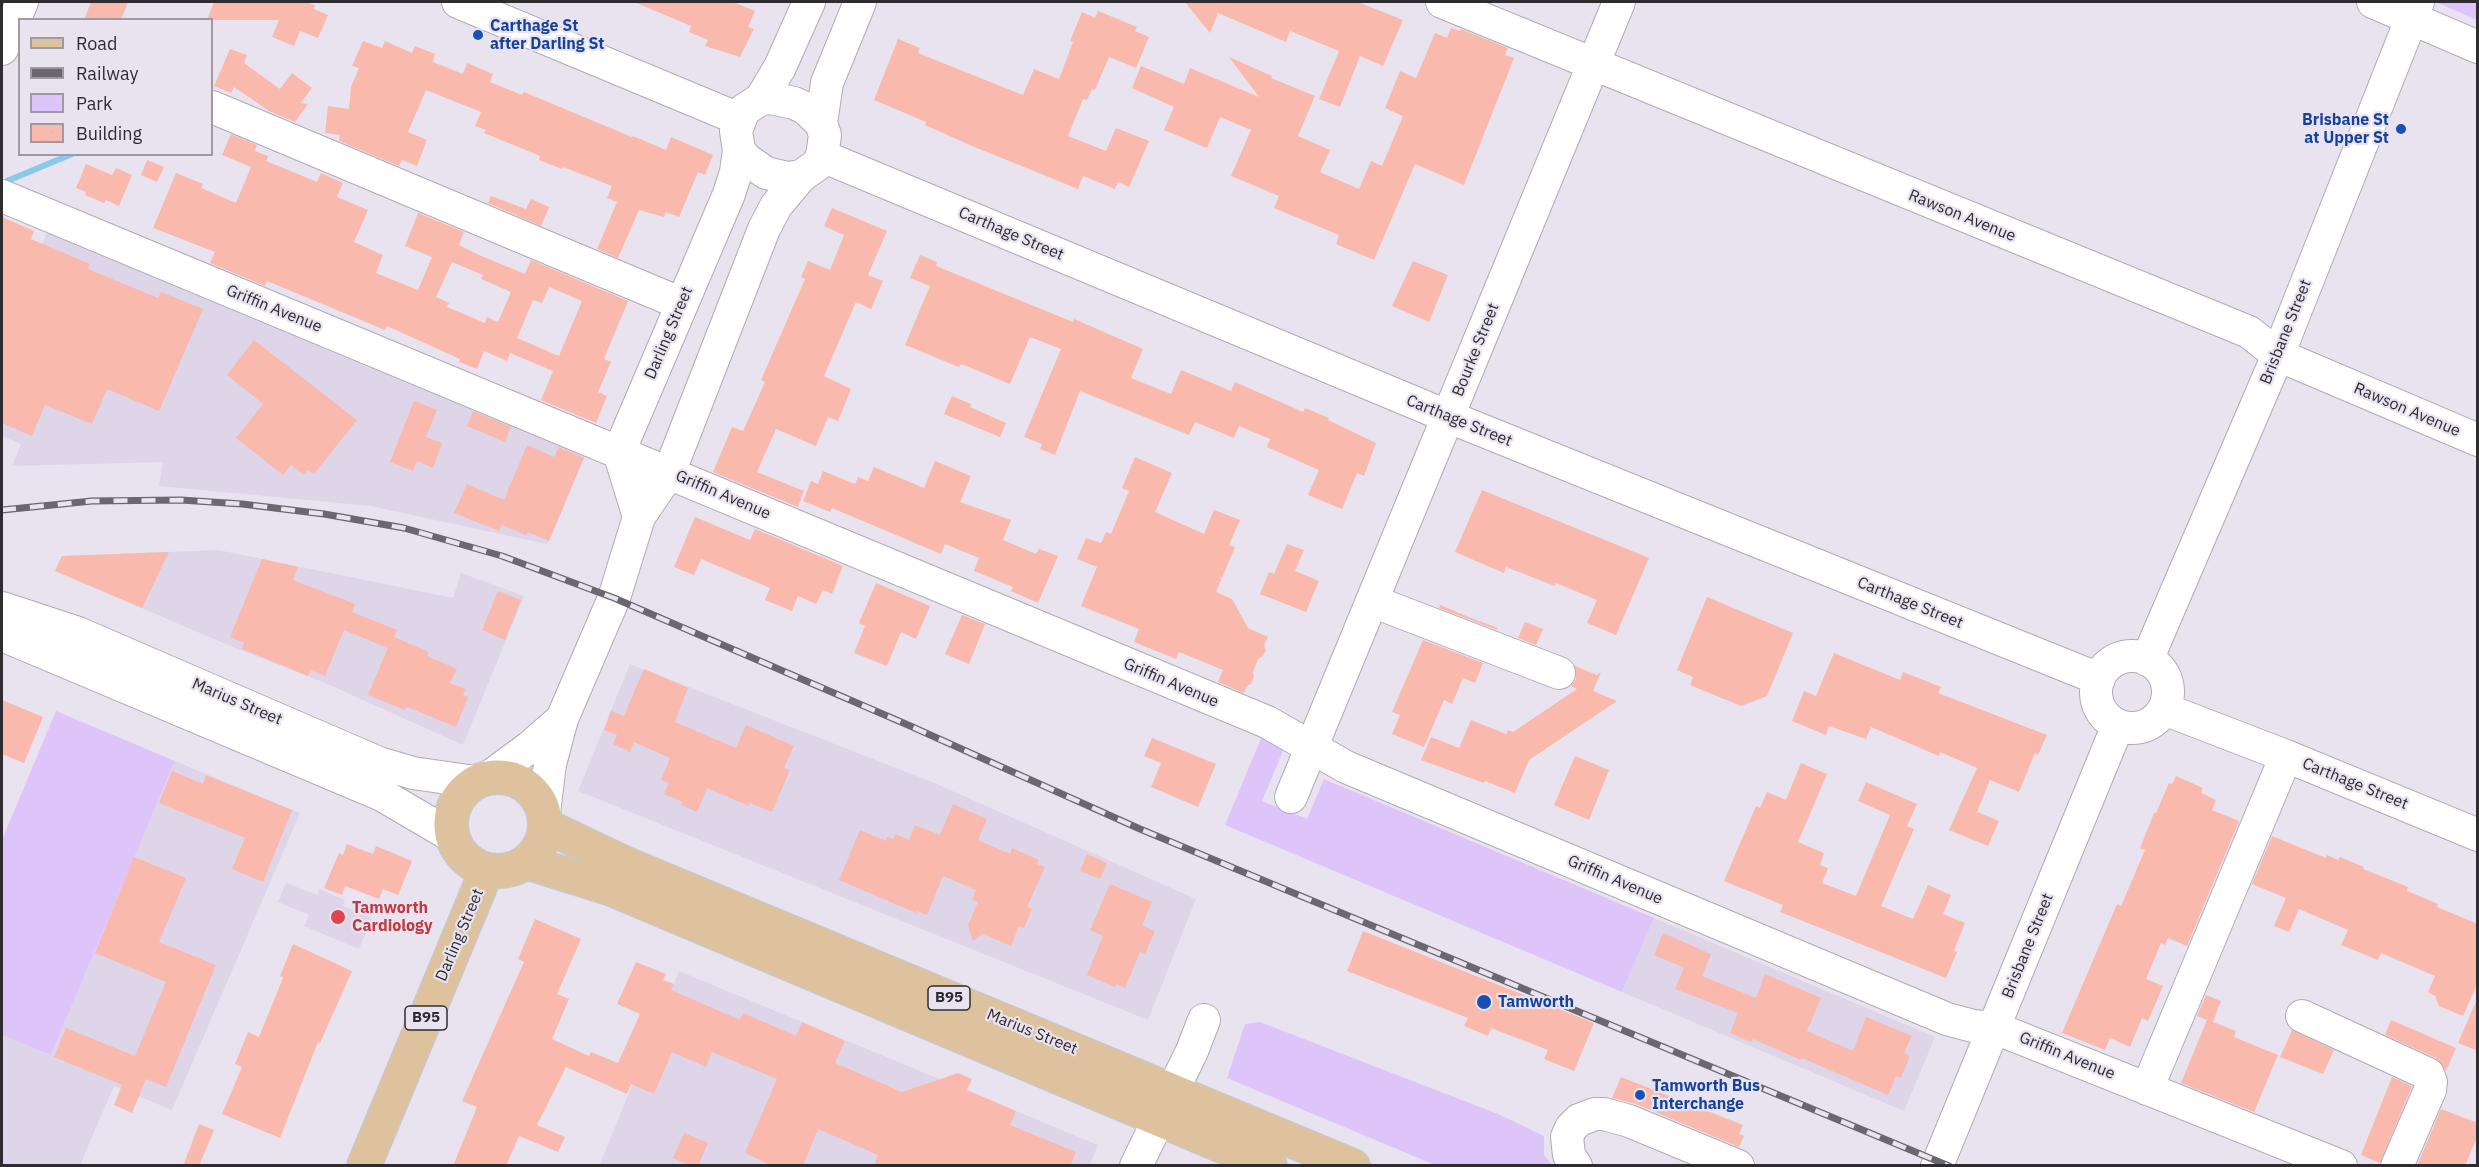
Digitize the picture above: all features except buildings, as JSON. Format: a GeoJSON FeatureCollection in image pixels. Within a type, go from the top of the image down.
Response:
{"type":"FeatureCollection","features":[{"type":"Feature","properties":{"kind":"main road"},"geometry":{"type":"LineString","coordinates":[[501,776],[523,783],[539,799],[545,819],[543,840],[536,852],[514,869],[487,870],[465,858],[452,836],[451,824],[455,806],[465,790],[482,780],[501,776]]}},
{"type":"Feature","properties":{"kind":"main road","name":"Marius Street"},"geometry":{"type":"LineString","coordinates":[[545,819],[624,863],[1165,1106],[1270,1166]]}},
{"type":"Feature","properties":{"kind":"main road","name":"Marius Street"},"geometry":{"type":"LineString","coordinates":[[526,862],[609,888],[1165,1106],[1353,1166]]}},
{"type":"Feature","properties":{"kind":"main road","name":"Darling Street"},"geometry":{"type":"LineString","coordinates":[[364,1166],[487,870]]}},
{"type":"Feature","properties":{"kind":"street"},"geometry":{"type":"LineString","coordinates":[[458,2],[746,123]]}},
{"type":"Feature","properties":{"kind":"street","name":"Darling Street"},"geometry":{"type":"LineString","coordinates":[[619,452],[729,194],[746,123],[785,57],[809,2]]}},
{"type":"Feature","properties":{"kind":"street"},"geometry":{"type":"LineString","coordinates":[[545,819],[550,764],[562,719],[614,598],[639,517],[669,473],[764,229],[776,206],[812,166],[825,135],[821,123],[827,83],[860,2]]}},
{"type":"Feature","properties":{"kind":"street","name":"Rawson Avenue"},"geometry":{"type":"LineString","coordinates":[[1442,2],[2249,332],[2278,355],[2478,440]]}},
{"type":"Feature","properties":{"kind":"street","name":"Bourke Street"},"geometry":{"type":"LineString","coordinates":[[1291,797],[1619,2]]}},
{"type":"Feature","properties":{"kind":"street"},"geometry":{"type":"LineString","coordinates":[[2373,2],[2415,10],[2478,47]]}},
{"type":"Feature","properties":{"kind":"street","name":"Brisbane Street"},"geometry":{"type":"LineString","coordinates":[[2147,660],[2278,355],[2415,10]]}},
{"type":"Feature","properties":{"kind":"street"},"geometry":{"type":"LineString","coordinates":[[812,166],[788,178],[766,173],[746,159],[746,123],[771,98],[805,108],[821,123]]}},
{"type":"Feature","properties":{"kind":"street"},"geometry":{"type":"LineString","coordinates":[[213,107],[682,304]]}},
{"type":"Feature","properties":{"kind":"street","name":"Carthage Street"},"geometry":{"type":"LineString","coordinates":[[812,166],[1449,417],[2099,679]]}},
{"type":"Feature","properties":{"kind":"street","name":"Griffin Avenue"},"geometry":{"type":"LineString","coordinates":[[2,196],[1256,718],[1357,772],[1947,1019],[1973,1026],[1995,1028],[2341,1166]]}},
{"type":"Feature","properties":{"kind":"street"},"geometry":{"type":"LineString","coordinates":[[619,452],[639,517]]}},
{"type":"Feature","properties":{"kind":"street"},"geometry":{"type":"LineString","coordinates":[[1372,601],[1559,673]]}},
{"type":"Feature","properties":{"kind":"street","name":"Marius Street"},"geometry":{"type":"LineString","coordinates":[[2,608],[46,620],[126,654],[280,737],[452,836]]}},
{"type":"Feature","properties":{"kind":"street","name":"Marius Street"},"geometry":{"type":"LineString","coordinates":[[2,635],[110,682],[280,737],[395,768],[482,780]]}},
{"type":"Feature","properties":{"kind":"street"},"geometry":{"type":"LineString","coordinates":[[110,682],[126,654]]}},
{"type":"Feature","properties":{"kind":"street"},"geometry":{"type":"LineString","coordinates":[[2136,657],[2147,660],[2164,675],[2168,686],[2168,698],[2164,709],[2149,724],[2139,728],[2118,725],[2108,719],[2102,711],[2096,690],[2099,679],[2113,662],[2136,657]]}},
{"type":"Feature","properties":{"kind":"street","name":"Carthage Street"},"geometry":{"type":"LineString","coordinates":[[2164,709],[2286,756],[2478,835]]}},
{"type":"Feature","properties":{"kind":"street"},"geometry":{"type":"LineString","coordinates":[[482,780],[530,747],[562,719]]}},
{"type":"Feature","properties":{"kind":"street","name":"Brisbane Street"},"geometry":{"type":"LineString","coordinates":[[1937,1166],[2118,725]]}},
{"type":"Feature","properties":{"kind":"street"},"geometry":{"type":"LineString","coordinates":[[2147,1089],[2286,756]]}},
{"type":"Feature","properties":{"kind":"street"},"geometry":{"type":"LineString","coordinates":[[2302,1016],[2428,1074],[2431,1082],[2430,1090],[2397,1166]]}},
{"type":"Feature","properties":{"kind":"street"},"geometry":{"type":"LineString","coordinates":[[1136,1166],[1192,1051],[1204,1020]]}},
{"type":"Feature","properties":{"kind":"street"},"geometry":{"type":"LineString","coordinates":[[1576,1166],[1569,1155],[1567,1137],[1571,1128],[1579,1120],[1595,1114],[1629,1121],[1738,1166]]}},
{"type":"Feature","properties":{"kind":"shaded area"},"geometry":{"type":"Polygon","coordinates":[[[49,228],[588,448],[549,541],[546,544],[371,506],[159,486],[163,462],[12,466],[21,444],[2,436],[2,307],[13,312],[49,228]]]}},
{"type":"Feature","properties":{"kind":"shaded area"},"geometry":{"type":"Polygon","coordinates":[[[218,550],[453,598],[461,573],[524,596],[463,745],[323,682],[228,645],[55,571],[62,556],[218,550]]]}},
{"type":"Feature","properties":{"kind":"shaded area"},"geometry":{"type":"Polygon","coordinates":[[[630,664],[932,782],[1196,899],[1148,1020],[578,791],[630,664]]]}},
{"type":"Feature","properties":{"kind":"shaded area"},"geometry":{"type":"Polygon","coordinates":[[[175,761],[300,813],[172,1110],[114,1086],[80,1165],[2,1165],[2,1035],[51,1055],[175,761]]]}},
{"type":"Feature","properties":{"kind":"shaded area","name":"Tamworth Cardiology"},"geometry":{"type":"Polygon","coordinates":[[[286,883],[317,895],[319,889],[345,900],[343,906],[372,918],[359,949],[304,926],[309,915],[278,902],[286,883]]]}},
{"type":"Feature","properties":{"kind":"shaded area"},"geometry":{"type":"Polygon","coordinates":[[[1654,918],[1935,1037],[1904,1111],[1622,992],[1654,918]]]}},
{"type":"Feature","properties":{"kind":"shaded area"},"geometry":{"type":"Polygon","coordinates":[[[679,971],[1098,1145],[1089,1166],[599,1166],[679,971]]]}},
{"type":"Feature","properties":{"kind":"green space"},"geometry":{"type":"Polygon","coordinates":[[[2477,2],[2477,20],[2438,3],[2477,2]]]}},
{"type":"Feature","properties":{"kind":"green space"},"geometry":{"type":"Polygon","coordinates":[[[56,711],[175,761],[51,1055],[2,1035],[2,840],[56,711]]]}},
{"type":"Feature","properties":{"kind":"green space"},"geometry":{"type":"Polygon","coordinates":[[[1262,736],[1285,746],[1262,801],[1307,819],[1324,779],[1654,918],[1622,992],[1225,825],[1262,736]]]}},
{"type":"Feature","properties":{"kind":"green space"},"geometry":{"type":"Polygon","coordinates":[[[1260,1022],[1498,1114],[1544,1136],[1544,1155],[1552,1165],[1435,1165],[1227,1078],[1245,1024],[1260,1022]]]}},
{"type":"Feature","properties":{"kind":"waterway"},"geometry":{"type":"LineString","coordinates":[[7,181],[67,156]]}},
{"type":"Feature","properties":{"kind":"railway"},"geometry":{"type":"LineString","coordinates":[[2,510],[92,501],[181,500],[242,504],[324,514],[404,528],[502,556],[614,598],[908,725],[1140,829],[1949,1166]]}},
{"type":"Feature","properties":{"kind":"place","name":"Carthage St after Darling St"},"geometry":{"type":"Point","coordinates":[478,35]}},
{"type":"Feature","properties":{"kind":"place","name":"Brisbane St at Upper St"},"geometry":{"type":"Point","coordinates":[2401,129]}},
{"type":"Feature","properties":{"kind":"place","name":"Tamworth Cardiology"},"geometry":{"type":"Point","coordinates":[338,917]}},
{"type":"Feature","properties":{"kind":"place","name":"Tamworth"},"geometry":{"type":"Point","coordinates":[1484,1002]}},
{"type":"Feature","properties":{"kind":"place","name":"Tamworth Bus Interchange"},"geometry":{"type":"Point","coordinates":[1640,1095]}}]}
